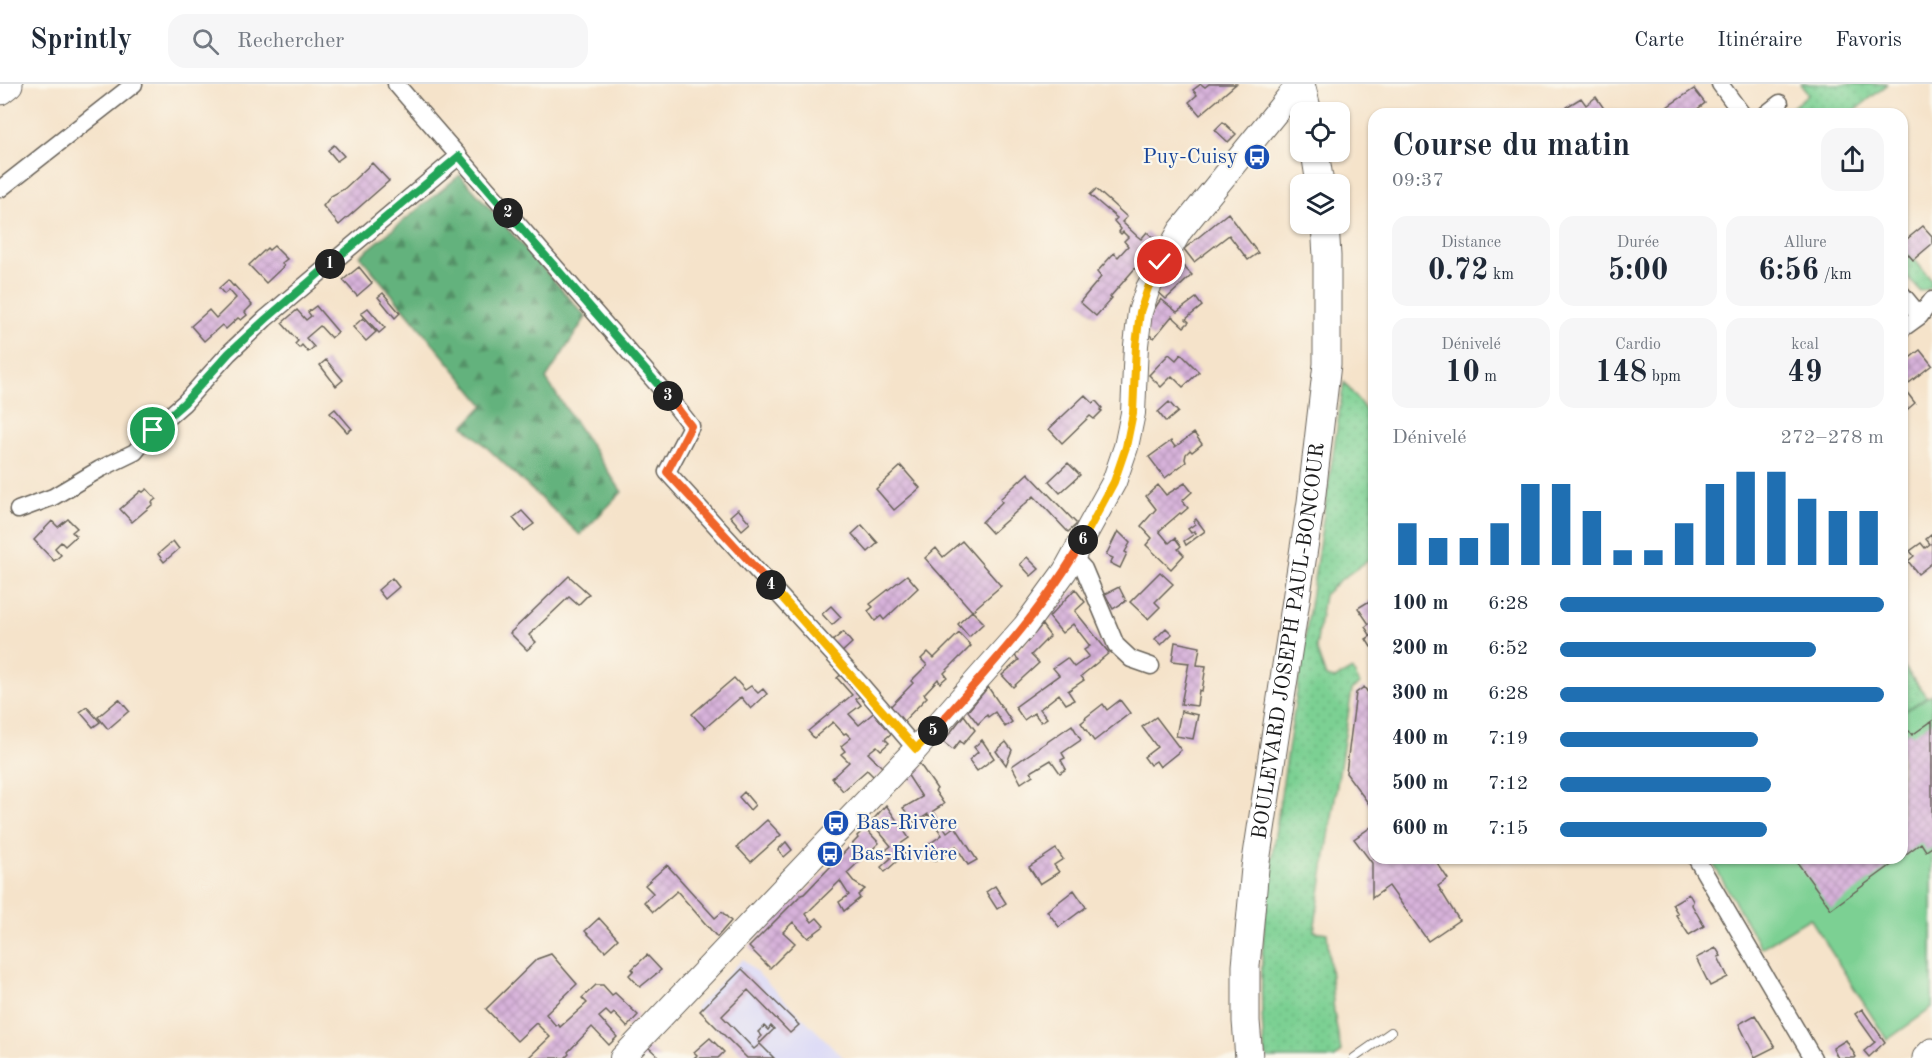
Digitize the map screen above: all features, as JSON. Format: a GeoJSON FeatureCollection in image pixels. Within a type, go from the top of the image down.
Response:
{"type":"FeatureCollection","features":[{"type":"Feature","properties":{"kind":"main road"},"geometry":{"type":"LineString","coordinates":[[0,91],[9,84]]}},
{"type":"Feature","properties":{"kind":"main road","name":"BOULEVARD JOSEPH PAUL-BONCOUR"},"geometry":{"type":"LineString","coordinates":[[1250,1058],[1246,1021],[1246,966],[1255,868],[1311,502],[1327,364],[1325,234]]}},
{"type":"Feature","properties":{"kind":"main road"},"geometry":{"type":"LineString","coordinates":[[1926,1058],[1932,1052]]}},
{"type":"Feature","properties":{"kind":"street"},"geometry":{"type":"LineString","coordinates":[[0,189],[134,84]]}},
{"type":"Feature","properties":{"kind":"street"},"geometry":{"type":"LineString","coordinates":[[396,84],[691,426],[667,472],[854,677],[916,749]]}},
{"type":"Feature","properties":{"kind":"street"},"geometry":{"type":"LineString","coordinates":[[1720,84],[1738,108]]}},
{"type":"Feature","properties":{"kind":"street"},"geometry":{"type":"LineString","coordinates":[[622,1058],[916,749],[1025,626],[1073,557],[1114,482],[1126,447],[1133,413],[1136,345],[1140,312],[1148,288],[1180,231],[1304,97]]}},
{"type":"Feature","properties":{"kind":"street"},"geometry":{"type":"LineString","coordinates":[[1774,108],[1780,104]]}},
{"type":"Feature","properties":{"kind":"street"},"geometry":{"type":"LineString","coordinates":[[18,510],[53,497],[100,469],[135,452],[153,430],[184,403],[229,353],[266,319],[459,156]]}},
{"type":"Feature","properties":{"kind":"street"},"geometry":{"type":"LineString","coordinates":[[1908,301],[1920,316]]}},
{"type":"Feature","properties":{"kind":"street"},"geometry":{"type":"LineString","coordinates":[[1908,325],[1920,316],[1932,301]]}},
{"type":"Feature","properties":{"kind":"street"},"geometry":{"type":"LineString","coordinates":[[1073,557],[1084,569],[1116,645],[1131,659],[1151,666]]}},
{"type":"Feature","properties":{"kind":"street"},"geometry":{"type":"LineString","coordinates":[[1700,864],[1813,1058]]}},
{"type":"Feature","properties":{"kind":"lane"},"geometry":{"type":"LineString","coordinates":[[1354,1058],[1391,1032]]}},
{"type":"Feature","properties":{"kind":"shaded area"},"geometry":{"type":"Polygon","coordinates":[[[743,959],[844,1058],[746,1058],[695,1008],[743,959]]]}},
{"type":"Feature","properties":{"kind":"green space"},"geometry":{"type":"Polygon","coordinates":[[[1800,84],[1887,85],[1858,108],[1791,108],[1808,94],[1800,84]]]}},
{"type":"Feature","properties":{"kind":"green space"},"geometry":{"type":"Polygon","coordinates":[[[460,175],[586,317],[546,379],[622,492],[580,535],[464,426],[484,405],[360,256],[460,175]]]}},
{"type":"Feature","properties":{"kind":"green space"},"geometry":{"type":"Polygon","coordinates":[[[1908,251],[1932,281],[1932,288],[1920,291],[1908,278],[1908,251]]]}},
{"type":"Feature","properties":{"kind":"green space"},"geometry":{"type":"Polygon","coordinates":[[[1344,382],[1368,413],[1368,560],[1324,595],[1316,648],[1326,677],[1335,679],[1352,669],[1360,684],[1352,690],[1314,931],[1327,933],[1334,1012],[1341,1051],[1335,1058],[1268,1058],[1265,1054],[1262,1014],[1263,935],[1278,816],[1344,382]]]}},
{"type":"Feature","properties":{"kind":"green space"},"geometry":{"type":"Polygon","coordinates":[[[1908,672],[1927,697],[1908,709],[1908,672]]]}},
{"type":"Feature","properties":{"kind":"green space"},"geometry":{"type":"Polygon","coordinates":[[[1932,694],[1932,1008],[1887,1040],[1810,918],[1761,948],[1713,864],[1908,864],[1908,709],[1932,694]]]}},
{"type":"Feature","properties":{"kind":"building"},"geometry":{"type":"Polygon","coordinates":[[[1201,84],[1205,87],[1209,84],[1236,84],[1200,115],[1189,102],[1197,95],[1193,90],[1201,84]]]}},
{"type":"Feature","properties":{"kind":"building"},"geometry":{"type":"Polygon","coordinates":[[[1694,89],[1705,103],[1699,108],[1666,108],[1694,89]]]}},
{"type":"Feature","properties":{"kind":"building"},"geometry":{"type":"Polygon","coordinates":[[[1596,97],[1604,108],[1565,108],[1581,98],[1586,105],[1596,97]]]}},
{"type":"Feature","properties":{"kind":"building"},"geometry":{"type":"Polygon","coordinates":[[[1223,122],[1236,134],[1228,142],[1215,130],[1223,122]]]}},
{"type":"Feature","properties":{"kind":"building"},"geometry":{"type":"Polygon","coordinates":[[[334,145],[344,156],[337,161],[328,150],[334,145]]]}},
{"type":"Feature","properties":{"kind":"building"},"geometry":{"type":"Polygon","coordinates":[[[372,163],[389,181],[339,225],[323,206],[331,196],[344,189],[372,163]]]}},
{"type":"Feature","properties":{"kind":"building"},"geometry":{"type":"Polygon","coordinates":[[[1096,189],[1127,217],[1122,222],[1137,236],[1141,239],[1147,232],[1158,242],[1096,316],[1080,302],[1101,277],[1097,272],[1114,253],[1118,257],[1128,246],[1124,241],[1128,237],[1123,232],[1121,234],[1119,232],[1121,229],[1114,221],[1117,218],[1090,195],[1096,189]]]}},
{"type":"Feature","properties":{"kind":"building"},"geometry":{"type":"Polygon","coordinates":[[[1228,213],[1258,253],[1248,260],[1229,235],[1194,262],[1184,249],[1228,213]]]}},
{"type":"Feature","properties":{"kind":"building"},"geometry":{"type":"Polygon","coordinates":[[[1923,226],[1932,236],[1932,244],[1913,260],[1908,254],[1908,238],[1923,226]]]}},
{"type":"Feature","properties":{"kind":"building"},"geometry":{"type":"Polygon","coordinates":[[[274,246],[287,259],[282,263],[284,266],[266,283],[249,265],[267,248],[269,250],[274,246]]]}},
{"type":"Feature","properties":{"kind":"building"},"geometry":{"type":"Polygon","coordinates":[[[1179,262],[1192,275],[1166,299],[1156,290],[1179,262]]]}},
{"type":"Feature","properties":{"kind":"building"},"geometry":{"type":"Polygon","coordinates":[[[359,267],[372,283],[357,296],[343,280],[359,267]]]}},
{"type":"Feature","properties":{"kind":"building"},"geometry":{"type":"Polygon","coordinates":[[[228,280],[252,305],[245,312],[247,315],[241,320],[238,318],[226,329],[222,325],[204,341],[191,326],[209,310],[216,318],[236,298],[229,290],[224,294],[219,288],[228,280]]]}},
{"type":"Feature","properties":{"kind":"building"},"geometry":{"type":"Polygon","coordinates":[[[383,293],[400,313],[395,318],[378,297],[383,293]]]}},
{"type":"Feature","properties":{"kind":"building"},"geometry":{"type":"Polygon","coordinates":[[[1196,298],[1202,306],[1186,319],[1189,322],[1184,327],[1172,316],[1154,338],[1148,334],[1145,323],[1161,299],[1177,312],[1196,298]]]}},
{"type":"Feature","properties":{"kind":"building"},"geometry":{"type":"Polygon","coordinates":[[[316,306],[338,332],[331,338],[320,326],[306,338],[314,347],[308,352],[302,345],[299,348],[295,344],[298,341],[282,323],[297,310],[306,320],[311,316],[308,312],[316,306]]]}},
{"type":"Feature","properties":{"kind":"building"},"geometry":{"type":"Polygon","coordinates":[[[368,308],[385,328],[379,333],[361,313],[368,308]]]}},
{"type":"Feature","properties":{"kind":"building"},"geometry":{"type":"Polygon","coordinates":[[[363,318],[376,332],[366,341],[353,327],[363,318]]]}},
{"type":"Feature","properties":{"kind":"building"},"geometry":{"type":"Polygon","coordinates":[[[1920,350],[1932,365],[1909,383],[1908,359],[1920,350]]]}},
{"type":"Feature","properties":{"kind":"building"},"geometry":{"type":"Polygon","coordinates":[[[1169,354],[1176,360],[1181,354],[1199,372],[1183,387],[1172,376],[1161,387],[1149,375],[1169,354]]]}},
{"type":"Feature","properties":{"kind":"building"},"geometry":{"type":"Polygon","coordinates":[[[326,360],[343,380],[336,386],[320,365],[326,360]]]}},
{"type":"Feature","properties":{"kind":"building"},"geometry":{"type":"Polygon","coordinates":[[[1908,394],[1915,403],[1908,409],[1908,394]]]}},
{"type":"Feature","properties":{"kind":"building"},"geometry":{"type":"Polygon","coordinates":[[[1085,395],[1093,403],[1096,401],[1102,411],[1094,419],[1090,416],[1062,443],[1049,429],[1085,395]]]}},
{"type":"Feature","properties":{"kind":"building"},"geometry":{"type":"Polygon","coordinates":[[[1169,402],[1178,412],[1166,422],[1158,412],[1169,402]]]}},
{"type":"Feature","properties":{"kind":"building"},"geometry":{"type":"Polygon","coordinates":[[[335,409],[352,429],[347,432],[330,413],[335,409]]]}},
{"type":"Feature","properties":{"kind":"building"},"geometry":{"type":"Polygon","coordinates":[[[1194,433],[1202,444],[1192,452],[1190,450],[1186,454],[1186,462],[1165,478],[1149,457],[1171,441],[1175,447],[1194,433]]]}},
{"type":"Feature","properties":{"kind":"building"},"geometry":{"type":"Polygon","coordinates":[[[1068,463],[1080,475],[1060,493],[1049,481],[1068,463]]]}},
{"type":"Feature","properties":{"kind":"building"},"geometry":{"type":"Polygon","coordinates":[[[901,466],[920,488],[894,510],[876,489],[901,466]]]}},
{"type":"Feature","properties":{"kind":"building"},"geometry":{"type":"Polygon","coordinates":[[[1028,473],[1077,524],[1068,532],[1034,496],[992,533],[982,522],[1002,502],[1000,499],[1028,473]]]}},
{"type":"Feature","properties":{"kind":"building"},"geometry":{"type":"Polygon","coordinates":[[[1185,483],[1192,492],[1182,501],[1188,508],[1159,531],[1169,543],[1175,538],[1181,546],[1178,549],[1184,555],[1171,569],[1146,545],[1152,538],[1141,526],[1156,509],[1146,496],[1158,485],[1166,495],[1185,483]]]}},
{"type":"Feature","properties":{"kind":"building"},"geometry":{"type":"Polygon","coordinates":[[[147,489],[156,499],[132,522],[120,509],[141,491],[147,489]]]}},
{"type":"Feature","properties":{"kind":"building"},"geometry":{"type":"Polygon","coordinates":[[[738,509],[750,523],[742,530],[730,516],[738,509]]]}},
{"type":"Feature","properties":{"kind":"building"},"geometry":{"type":"Polygon","coordinates":[[[522,511],[534,524],[524,531],[513,518],[522,511]]]}},
{"type":"Feature","properties":{"kind":"building"},"geometry":{"type":"Polygon","coordinates":[[[68,519],[77,528],[72,532],[76,536],[65,546],[61,542],[55,548],[61,555],[54,561],[34,540],[52,521],[58,527],[68,519]]]}},
{"type":"Feature","properties":{"kind":"building"},"geometry":{"type":"Polygon","coordinates":[[[1196,519],[1205,531],[1186,545],[1184,541],[1196,533],[1194,531],[1191,533],[1188,529],[1195,524],[1196,519]]]}},
{"type":"Feature","properties":{"kind":"building"},"geometry":{"type":"Polygon","coordinates":[[[862,525],[878,543],[868,552],[852,534],[862,525]]]}},
{"type":"Feature","properties":{"kind":"building"},"geometry":{"type":"Polygon","coordinates":[[[1118,531],[1130,543],[1120,568],[1110,563],[1113,558],[1106,555],[1118,531]]]}},
{"type":"Feature","properties":{"kind":"building"},"geometry":{"type":"Polygon","coordinates":[[[1932,534],[1932,563],[1918,574],[1908,561],[1914,556],[1910,551],[1921,543],[1925,548],[1930,544],[1926,539],[1932,534]]]}},
{"type":"Feature","properties":{"kind":"building"},"geometry":{"type":"Polygon","coordinates":[[[173,541],[179,549],[164,562],[158,554],[173,541]]]}},
{"type":"Feature","properties":{"kind":"building"},"geometry":{"type":"Polygon","coordinates":[[[962,541],[1001,586],[972,611],[925,558],[936,548],[943,557],[962,541]]]}},
{"type":"Feature","properties":{"kind":"building"},"geometry":{"type":"Polygon","coordinates":[[[1027,557],[1039,569],[1031,576],[1020,564],[1027,557]]]}},
{"type":"Feature","properties":{"kind":"building"},"geometry":{"type":"Polygon","coordinates":[[[1160,572],[1173,584],[1155,602],[1160,607],[1148,619],[1130,602],[1160,572]]]}},
{"type":"Feature","properties":{"kind":"building"},"geometry":{"type":"Polygon","coordinates":[[[907,575],[918,588],[884,620],[881,616],[875,621],[868,611],[873,607],[870,604],[907,575]]]}},
{"type":"Feature","properties":{"kind":"building"},"geometry":{"type":"Polygon","coordinates":[[[569,576],[589,594],[578,605],[569,597],[529,635],[536,642],[527,650],[510,633],[569,576]]]}},
{"type":"Feature","properties":{"kind":"building"},"geometry":{"type":"Polygon","coordinates":[[[392,578],[399,587],[385,599],[378,590],[392,578]]]}},
{"type":"Feature","properties":{"kind":"building"},"geometry":{"type":"Polygon","coordinates":[[[1119,587],[1126,601],[1113,609],[1105,594],[1119,587]]]}},
{"type":"Feature","properties":{"kind":"building"},"geometry":{"type":"Polygon","coordinates":[[[1075,589],[1085,602],[1075,611],[1109,653],[1081,676],[1084,680],[1068,691],[1074,700],[1066,704],[1059,694],[1040,709],[1047,718],[1041,722],[1034,713],[1024,720],[1015,707],[1059,675],[1053,668],[1067,658],[1074,667],[1089,656],[1084,650],[1090,646],[1073,624],[1062,633],[1049,617],[1075,589]]]}},
{"type":"Feature","properties":{"kind":"building"},"geometry":{"type":"Polygon","coordinates":[[[1368,602],[1368,623],[1358,608],[1368,602]]]}},
{"type":"Feature","properties":{"kind":"building"},"geometry":{"type":"Polygon","coordinates":[[[831,606],[841,617],[832,625],[822,614],[831,606]]]}},
{"type":"Feature","properties":{"kind":"building"},"geometry":{"type":"Polygon","coordinates":[[[972,611],[984,623],[969,637],[958,624],[972,611]]]}},
{"type":"Feature","properties":{"kind":"building"},"geometry":{"type":"Polygon","coordinates":[[[1042,625],[1050,636],[1031,655],[1039,663],[1013,687],[1002,675],[1019,660],[1015,656],[1042,625]]]}},
{"type":"Feature","properties":{"kind":"building"},"geometry":{"type":"Polygon","coordinates":[[[1166,628],[1172,634],[1161,645],[1155,639],[1166,628]]]}},
{"type":"Feature","properties":{"kind":"building"},"geometry":{"type":"Polygon","coordinates":[[[843,632],[852,643],[840,654],[830,643],[843,632]]]}},
{"type":"Feature","properties":{"kind":"building"},"geometry":{"type":"Polygon","coordinates":[[[959,633],[971,646],[944,673],[947,677],[940,683],[938,679],[924,694],[927,697],[900,725],[887,710],[927,665],[921,659],[928,652],[934,658],[959,633]]]}},
{"type":"Feature","properties":{"kind":"building"},"geometry":{"type":"Polygon","coordinates":[[[1175,642],[1200,647],[1197,665],[1206,666],[1197,706],[1181,704],[1189,663],[1172,661],[1175,642]]]}},
{"type":"Feature","properties":{"kind":"building"},"geometry":{"type":"Polygon","coordinates":[[[844,672],[861,695],[856,699],[861,705],[849,714],[859,725],[877,710],[895,730],[885,739],[889,743],[881,750],[877,746],[868,753],[884,769],[875,778],[867,770],[843,791],[832,778],[849,762],[841,754],[845,751],[841,746],[851,738],[833,722],[814,738],[808,731],[852,695],[837,678],[844,672]]]}},
{"type":"Feature","properties":{"kind":"building"},"geometry":{"type":"Polygon","coordinates":[[[734,678],[745,690],[751,686],[758,693],[763,689],[767,694],[751,709],[741,697],[705,728],[692,714],[734,678]]]}},
{"type":"Feature","properties":{"kind":"building"},"geometry":{"type":"Polygon","coordinates":[[[988,687],[1012,722],[1005,727],[995,712],[988,717],[987,715],[978,724],[968,711],[988,687]]]}},
{"type":"Feature","properties":{"kind":"building"},"geometry":{"type":"Polygon","coordinates":[[[1364,687],[1368,693],[1368,803],[1346,773],[1356,693],[1364,687]]]}},
{"type":"Feature","properties":{"kind":"building"},"geometry":{"type":"Polygon","coordinates":[[[119,699],[129,711],[108,729],[98,717],[119,699]]]}},
{"type":"Feature","properties":{"kind":"building"},"geometry":{"type":"Polygon","coordinates":[[[1120,700],[1130,713],[1094,741],[1081,723],[1103,704],[1107,710],[1120,700]]]}},
{"type":"Feature","properties":{"kind":"building"},"geometry":{"type":"Polygon","coordinates":[[[87,707],[100,722],[93,727],[80,712],[87,707]]]}},
{"type":"Feature","properties":{"kind":"building"},"geometry":{"type":"Polygon","coordinates":[[[1181,711],[1198,715],[1193,739],[1176,736],[1181,711]]]}},
{"type":"Feature","properties":{"kind":"building"},"geometry":{"type":"Polygon","coordinates":[[[964,715],[975,730],[963,744],[960,741],[953,750],[943,742],[964,715]]]}},
{"type":"Feature","properties":{"kind":"building"},"geometry":{"type":"Polygon","coordinates":[[[1156,717],[1181,750],[1160,767],[1156,761],[1150,765],[1144,757],[1157,747],[1142,727],[1156,717]]]}},
{"type":"Feature","properties":{"kind":"building"},"geometry":{"type":"Polygon","coordinates":[[[1932,721],[1932,847],[1926,851],[1921,843],[1908,853],[1908,732],[1912,735],[1932,721]]]}},
{"type":"Feature","properties":{"kind":"building"},"geometry":{"type":"Polygon","coordinates":[[[1072,725],[1081,740],[1062,753],[1065,758],[1061,760],[1066,769],[1060,773],[1051,760],[1031,772],[1033,775],[1021,783],[1012,766],[1072,725]]]}},
{"type":"Feature","properties":{"kind":"building"},"geometry":{"type":"Polygon","coordinates":[[[982,740],[994,758],[977,771],[969,760],[978,752],[974,747],[982,740]]]}},
{"type":"Feature","properties":{"kind":"building"},"geometry":{"type":"Polygon","coordinates":[[[1006,742],[1012,750],[1006,765],[996,751],[1006,742]]]}},
{"type":"Feature","properties":{"kind":"building"},"geometry":{"type":"Polygon","coordinates":[[[919,763],[937,789],[935,791],[944,804],[933,811],[947,832],[955,826],[977,860],[968,865],[956,846],[935,861],[925,847],[942,835],[928,814],[915,823],[903,808],[922,797],[907,774],[919,763]]]}},
{"type":"Feature","properties":{"kind":"building"},"geometry":{"type":"Polygon","coordinates":[[[744,792],[755,805],[750,810],[739,797],[744,792]]]}},
{"type":"Feature","properties":{"kind":"building"},"geometry":{"type":"Polygon","coordinates":[[[886,805],[909,838],[899,845],[905,854],[885,872],[881,867],[891,858],[886,850],[891,846],[871,822],[886,805]]]}},
{"type":"Feature","properties":{"kind":"building"},"geometry":{"type":"Polygon","coordinates":[[[767,820],[781,835],[751,862],[737,847],[767,820]]]}},
{"type":"Feature","properties":{"kind":"building"},"geometry":{"type":"Polygon","coordinates":[[[865,828],[879,843],[847,873],[855,883],[865,889],[858,895],[860,898],[844,911],[839,902],[849,895],[840,881],[806,914],[812,922],[817,918],[824,926],[808,938],[793,922],[783,932],[795,943],[770,968],[749,947],[804,894],[865,828]]]}},
{"type":"Feature","properties":{"kind":"building"},"geometry":{"type":"Polygon","coordinates":[[[1368,829],[1368,858],[1354,839],[1368,829]]]}},
{"type":"Feature","properties":{"kind":"building"},"geometry":{"type":"Polygon","coordinates":[[[786,842],[792,850],[784,857],[778,850],[786,842]]]}},
{"type":"Feature","properties":{"kind":"building"},"geometry":{"type":"Polygon","coordinates":[[[1056,849],[1063,859],[1054,865],[1059,872],[1040,884],[1029,867],[1056,849]]]}},
{"type":"Feature","properties":{"kind":"building"},"geometry":{"type":"Polygon","coordinates":[[[1372,864],[1438,864],[1448,879],[1438,886],[1459,920],[1428,941],[1389,886],[1372,898],[1372,864]]]}},
{"type":"Feature","properties":{"kind":"building"},"geometry":{"type":"Polygon","coordinates":[[[1798,864],[1893,864],[1831,909],[1798,864]]]}},
{"type":"Feature","properties":{"kind":"building"},"geometry":{"type":"Polygon","coordinates":[[[667,865],[715,918],[722,912],[731,921],[717,937],[677,891],[653,912],[644,902],[653,893],[645,885],[667,865]]]}},
{"type":"Feature","properties":{"kind":"building"},"geometry":{"type":"Polygon","coordinates":[[[995,886],[1006,903],[997,909],[986,892],[995,886]]]}},
{"type":"Feature","properties":{"kind":"building"},"geometry":{"type":"Polygon","coordinates":[[[1074,890],[1086,907],[1059,927],[1047,911],[1074,890]]]}},
{"type":"Feature","properties":{"kind":"building"},"geometry":{"type":"Polygon","coordinates":[[[1689,894],[1693,901],[1692,905],[1704,926],[1689,935],[1672,904],[1689,894]]]}},
{"type":"Feature","properties":{"kind":"building"},"geometry":{"type":"Polygon","coordinates":[[[599,918],[618,939],[605,951],[585,931],[599,918]]]}},
{"type":"Feature","properties":{"kind":"building"},"geometry":{"type":"Polygon","coordinates":[[[1716,948],[1728,977],[1710,986],[1696,958],[1716,948]]]}},
{"type":"Feature","properties":{"kind":"building"},"geometry":{"type":"Polygon","coordinates":[[[551,954],[577,984],[546,1014],[556,1026],[558,1024],[560,1027],[587,1003],[582,998],[596,985],[603,985],[612,995],[615,993],[638,1015],[627,1027],[614,1013],[611,1016],[606,1011],[599,1017],[617,1037],[609,1045],[592,1027],[565,1058],[528,1058],[550,1037],[536,1023],[517,1041],[486,1009],[537,959],[551,954]]]}},
{"type":"Feature","properties":{"kind":"building"},"geometry":{"type":"Polygon","coordinates":[[[647,955],[661,970],[640,987],[629,975],[647,955]]]}},
{"type":"Feature","properties":{"kind":"building"},"geometry":{"type":"Polygon","coordinates":[[[742,969],[799,1025],[790,1033],[748,990],[722,1016],[754,1049],[760,1044],[774,1058],[747,1058],[700,1011],[742,969]]]}},
{"type":"Feature","properties":{"kind":"building"},"geometry":{"type":"Polygon","coordinates":[[[1862,1009],[1885,1042],[1869,1057],[1864,1051],[1875,1042],[1855,1014],[1862,1009]]]}},
{"type":"Feature","properties":{"kind":"building"},"geometry":{"type":"Polygon","coordinates":[[[1755,1015],[1775,1047],[1755,1057],[1739,1024],[1755,1015]]]}},
{"type":"Feature","properties":{"kind":"building"},"geometry":{"type":"Polygon","coordinates":[[[764,1026],[768,1030],[771,1026],[774,1029],[760,1043],[758,1040],[762,1036],[758,1032],[764,1026]]]}},
{"type":"Feature","properties":{"kind":"building"},"geometry":{"type":"Polygon","coordinates":[[[710,1038],[724,1052],[718,1058],[694,1058],[697,1055],[694,1052],[710,1038]]]}},
{"type":"Feature","properties":{"kind":"building"},"geometry":{"type":"Polygon","coordinates":[[[1846,1040],[1855,1058],[1838,1058],[1833,1048],[1846,1040]]]}},
{"type":"Feature","properties":{"kind":"building"},"geometry":{"type":"Polygon","coordinates":[[[648,1047],[660,1058],[637,1058],[648,1047]]]}},
{"type":"Feature","properties":{"kind":"place","name":"Puy-Cuisy"},"geometry":{"type":"Point","coordinates":[1257,157]}},
{"type":"Feature","properties":{"kind":"place","name":"Bas-Rivère"},"geometry":{"type":"Point","coordinates":[836,823]}},
{"type":"Feature","properties":{"kind":"place","name":"Bas-Rivière"},"geometry":{"type":"Point","coordinates":[830,854]}},
{"type":"Feature","properties":{"kind":"route"},"geometry":{"type":"LineString","coordinates":[[153,430],[184,403],[229,353],[266,319],[459,156],[691,426],[667,472],[862,686],[916,749],[1025,626],[1065,571],[1114,482],[1126,447],[1133,413],[1140,312],[1160,262]]}}]}
